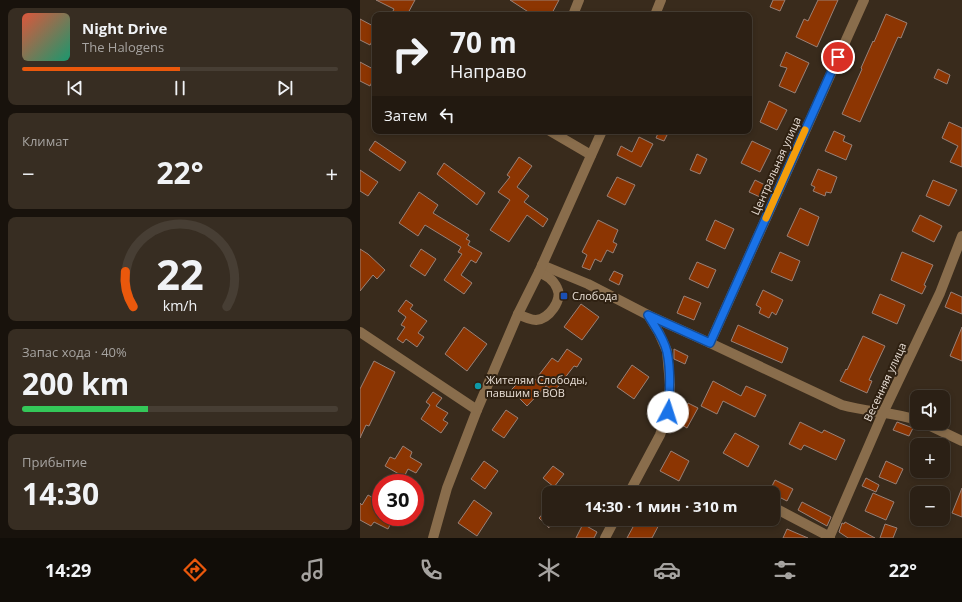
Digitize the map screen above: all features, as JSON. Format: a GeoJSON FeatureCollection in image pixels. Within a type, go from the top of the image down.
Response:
{"type":"FeatureCollection","features":[{"type":"Feature","properties":{"kind":"street"},"geometry":{"type":"LineString","coordinates":[[574,12],[579,0]]}},
{"type":"Feature","properties":{"kind":"street"},"geometry":{"type":"LineString","coordinates":[[655,12],[661,0]]}},
{"type":"Feature","properties":{"kind":"street","name":"Центральная улица"},"geometry":{"type":"LineString","coordinates":[[710,343],[864,0]]}},
{"type":"Feature","properties":{"kind":"street"},"geometry":{"type":"LineString","coordinates":[[555,134],[591,155]]}},
{"type":"Feature","properties":{"kind":"street"},"geometry":{"type":"LineString","coordinates":[[433,538],[447,488],[477,410],[518,314],[601,134]]}},
{"type":"Feature","properties":{"kind":"street","name":"Весенняя улица"},"geometry":{"type":"LineString","coordinates":[[830,538],[883,413],[940,293],[962,236]]}},
{"type":"Feature","properties":{"kind":"street"},"geometry":{"type":"LineString","coordinates":[[540,268],[710,343],[842,405],[860,410],[901,415],[910,418]]}},
{"type":"Feature","properties":{"kind":"street"},"geometry":{"type":"LineString","coordinates":[[518,314],[529,319],[536,320],[543,318],[550,313],[558,300],[558,289],[551,278],[540,268]]}},
{"type":"Feature","properties":{"kind":"street"},"geometry":{"type":"LineString","coordinates":[[633,486],[660,435],[668,412],[670,385],[667,351],[660,333],[648,315]]}},
{"type":"Feature","properties":{"kind":"street"},"geometry":{"type":"LineString","coordinates":[[360,332],[477,410]]}},
{"type":"Feature","properties":{"kind":"street"},"geometry":{"type":"LineString","coordinates":[[939,430],[962,441]]}},
{"type":"Feature","properties":{"kind":"street"},"geometry":{"type":"LineString","coordinates":[[780,510],[830,538]]}},
{"type":"Feature","properties":{"kind":"street"},"geometry":{"type":"LineString","coordinates":[[605,538],[611,526]]}},
{"type":"Feature","properties":{"kind":"building"},"geometry":{"type":"Polygon","coordinates":[[[376,0],[415,0],[409,12],[392,12],[394,9],[376,0]]]}},
{"type":"Feature","properties":{"kind":"building"},"geometry":{"type":"Polygon","coordinates":[[[510,0],[559,0],[553,12],[528,12],[510,0]]]}},
{"type":"Feature","properties":{"kind":"building"},"geometry":{"type":"Polygon","coordinates":[[[773,0],[785,0],[780,11],[770,7],[773,0]]]}},
{"type":"Feature","properties":{"kind":"building"},"geometry":{"type":"Polygon","coordinates":[[[818,0],[838,0],[817,47],[796,37],[804,19],[808,21],[818,0]]]}},
{"type":"Feature","properties":{"kind":"building"},"geometry":{"type":"Polygon","coordinates":[[[886,14],[907,23],[901,38],[898,37],[860,122],[842,114],[886,14]]]}},
{"type":"Feature","properties":{"kind":"building"},"geometry":{"type":"Polygon","coordinates":[[[360,19],[372,25],[372,41],[370,45],[360,40],[360,19]]]}},
{"type":"Feature","properties":{"kind":"building"},"geometry":{"type":"Polygon","coordinates":[[[786,52],[809,63],[795,93],[779,86],[787,68],[780,66],[786,52]]]}},
{"type":"Feature","properties":{"kind":"building"},"geometry":{"type":"Polygon","coordinates":[[[360,62],[372,68],[372,82],[370,86],[360,81],[360,62]]]}},
{"type":"Feature","properties":{"kind":"building"},"geometry":{"type":"Polygon","coordinates":[[[938,69],[950,75],[947,84],[934,78],[938,69]]]}},
{"type":"Feature","properties":{"kind":"building"},"geometry":{"type":"Polygon","coordinates":[[[769,101],[787,110],[777,130],[760,122],[769,101]]]}},
{"type":"Feature","properties":{"kind":"building"},"geometry":{"type":"Polygon","coordinates":[[[949,122],[962,128],[962,167],[950,162],[958,146],[942,138],[949,122]]]}},
{"type":"Feature","properties":{"kind":"building"},"geometry":{"type":"Polygon","coordinates":[[[834,131],[845,136],[843,141],[852,145],[846,160],[825,151],[834,131]]]}},
{"type":"Feature","properties":{"kind":"building"},"geometry":{"type":"Polygon","coordinates":[[[658,134],[668,134],[664,141],[656,138],[658,134]]]}},
{"type":"Feature","properties":{"kind":"building"},"geometry":{"type":"Polygon","coordinates":[[[639,137],[653,144],[641,167],[617,155],[621,146],[632,152],[639,137]]]}},
{"type":"Feature","properties":{"kind":"building"},"geometry":{"type":"Polygon","coordinates":[[[375,141],[406,162],[400,171],[369,150],[375,141]]]}},
{"type":"Feature","properties":{"kind":"building"},"geometry":{"type":"Polygon","coordinates":[[[752,141],[771,150],[760,172],[741,163],[752,141]]]}},
{"type":"Feature","properties":{"kind":"building"},"geometry":{"type":"Polygon","coordinates":[[[697,154],[707,159],[700,174],[690,170],[697,154]]]}},
{"type":"Feature","properties":{"kind":"building"},"geometry":{"type":"Polygon","coordinates":[[[519,157],[532,166],[517,187],[529,196],[524,202],[548,219],[543,227],[527,215],[509,242],[490,230],[510,200],[498,192],[510,177],[507,175],[519,157]]]}},
{"type":"Feature","properties":{"kind":"building"},"geometry":{"type":"Polygon","coordinates":[[[444,163],[485,193],[477,205],[437,174],[444,163]]]}},
{"type":"Feature","properties":{"kind":"building"},"geometry":{"type":"Polygon","coordinates":[[[818,169],[837,177],[831,193],[826,192],[825,196],[813,191],[815,187],[811,185],[818,169]]]}},
{"type":"Feature","properties":{"kind":"building"},"geometry":{"type":"Polygon","coordinates":[[[360,170],[378,182],[368,196],[360,191],[360,170]]]}},
{"type":"Feature","properties":{"kind":"building"},"geometry":{"type":"Polygon","coordinates":[[[617,177],[635,185],[625,205],[607,196],[617,177]]]}},
{"type":"Feature","properties":{"kind":"building"},"geometry":{"type":"Polygon","coordinates":[[[755,180],[765,185],[760,197],[749,192],[755,180]]]}},
{"type":"Feature","properties":{"kind":"building"},"geometry":{"type":"Polygon","coordinates":[[[933,180],[957,190],[949,206],[926,196],[933,180]]]}},
{"type":"Feature","properties":{"kind":"building"},"geometry":{"type":"Polygon","coordinates":[[[419,192],[438,205],[433,213],[469,235],[466,239],[470,241],[468,245],[482,253],[476,263],[471,260],[461,275],[472,283],[464,294],[444,280],[462,254],[458,252],[461,247],[425,225],[418,236],[399,223],[419,192]]]}},
{"type":"Feature","properties":{"kind":"building"},"geometry":{"type":"Polygon","coordinates":[[[800,208],[819,217],[808,246],[787,236],[800,208]]]}},
{"type":"Feature","properties":{"kind":"building"},"geometry":{"type":"Polygon","coordinates":[[[920,215],[942,226],[934,242],[912,231],[920,215]]]}},
{"type":"Feature","properties":{"kind":"building"},"geometry":{"type":"Polygon","coordinates":[[[598,220],[618,230],[613,242],[617,244],[613,253],[607,250],[601,262],[595,259],[590,270],[582,267],[587,255],[582,252],[598,220]]]}},
{"type":"Feature","properties":{"kind":"building"},"geometry":{"type":"Polygon","coordinates":[[[715,220],[734,229],[725,249],[706,240],[715,220]]]}},
{"type":"Feature","properties":{"kind":"building"},"geometry":{"type":"Polygon","coordinates":[[[360,249],[368,254],[385,270],[377,279],[373,275],[360,291],[360,249]]]}},
{"type":"Feature","properties":{"kind":"building"},"geometry":{"type":"Polygon","coordinates":[[[421,249],[436,259],[425,276],[410,266],[421,249]]]}},
{"type":"Feature","properties":{"kind":"building"},"geometry":{"type":"Polygon","coordinates":[[[780,252],[800,261],[792,281],[771,272],[780,252]]]}},
{"type":"Feature","properties":{"kind":"building"},"geometry":{"type":"Polygon","coordinates":[[[902,252],[933,265],[924,285],[926,286],[922,294],[891,280],[902,252]]]}},
{"type":"Feature","properties":{"kind":"building"},"geometry":{"type":"Polygon","coordinates":[[[697,262],[716,270],[708,288],[689,279],[697,262]]]}},
{"type":"Feature","properties":{"kind":"building"},"geometry":{"type":"Polygon","coordinates":[[[614,271],[623,275],[619,285],[609,280],[614,271]]]}},
{"type":"Feature","properties":{"kind":"building"},"geometry":{"type":"Polygon","coordinates":[[[763,290],[783,300],[776,315],[772,312],[769,318],[759,313],[761,308],[756,305],[763,290]]]}},
{"type":"Feature","properties":{"kind":"building"},"geometry":{"type":"Polygon","coordinates":[[[951,292],[962,297],[962,314],[945,307],[951,292]]]}},
{"type":"Feature","properties":{"kind":"building"},"geometry":{"type":"Polygon","coordinates":[[[880,294],[905,305],[897,324],[872,313],[880,294]]]}},
{"type":"Feature","properties":{"kind":"building"},"geometry":{"type":"Polygon","coordinates":[[[684,296],[701,303],[694,320],[677,313],[684,296]]]}},
{"type":"Feature","properties":{"kind":"building"},"geometry":{"type":"Polygon","coordinates":[[[406,300],[413,305],[410,309],[427,321],[418,333],[424,337],[417,347],[406,339],[403,343],[397,339],[405,327],[401,325],[406,317],[398,311],[406,300]]]}},
{"type":"Feature","properties":{"kind":"building"},"geometry":{"type":"Polygon","coordinates":[[[581,304],[599,317],[582,340],[564,327],[581,304]]]}},
{"type":"Feature","properties":{"kind":"building"},"geometry":{"type":"Polygon","coordinates":[[[738,325],[788,348],[782,363],[731,341],[738,325]]]}},
{"type":"Feature","properties":{"kind":"building"},"geometry":{"type":"Polygon","coordinates":[[[464,327],[487,344],[467,371],[445,354],[464,327]]]}},
{"type":"Feature","properties":{"kind":"building"},"geometry":{"type":"Polygon","coordinates":[[[962,327],[962,361],[950,356],[962,327]]]}},
{"type":"Feature","properties":{"kind":"building"},"geometry":{"type":"Polygon","coordinates":[[[863,336],[885,346],[869,380],[872,381],[867,393],[840,381],[846,369],[847,370],[863,336]]]}},
{"type":"Feature","properties":{"kind":"building"},"geometry":{"type":"Polygon","coordinates":[[[567,349],[582,359],[577,367],[574,366],[554,392],[546,386],[527,406],[511,390],[524,377],[532,384],[552,358],[558,362],[567,349]]]}},
{"type":"Feature","properties":{"kind":"building"},"geometry":{"type":"Polygon","coordinates":[[[674,349],[688,356],[685,364],[674,359],[674,349]]]}},
{"type":"Feature","properties":{"kind":"building"},"geometry":{"type":"Polygon","coordinates":[[[374,361],[395,372],[369,426],[366,425],[360,438],[360,389],[374,361]]]}},
{"type":"Feature","properties":{"kind":"building"},"geometry":{"type":"Polygon","coordinates":[[[632,365],[649,377],[634,399],[617,387],[632,365]]]}},
{"type":"Feature","properties":{"kind":"building"},"geometry":{"type":"Polygon","coordinates":[[[713,381],[741,396],[746,386],[766,395],[755,417],[723,401],[717,414],[701,406],[713,381]]]}},
{"type":"Feature","properties":{"kind":"building"},"geometry":{"type":"Polygon","coordinates":[[[433,392],[442,398],[436,406],[448,413],[443,420],[448,423],[441,433],[421,419],[430,405],[426,402],[433,392]]]}},
{"type":"Feature","properties":{"kind":"building"},"geometry":{"type":"Polygon","coordinates":[[[688,403],[698,408],[687,428],[677,422],[688,403]]]}},
{"type":"Feature","properties":{"kind":"building"},"geometry":{"type":"Polygon","coordinates":[[[506,410],[518,418],[504,438],[492,430],[506,410]]]}},
{"type":"Feature","properties":{"kind":"building"},"geometry":{"type":"Polygon","coordinates":[[[800,422],[822,433],[824,430],[845,440],[836,460],[804,445],[801,450],[789,444],[800,422]]]}},
{"type":"Feature","properties":{"kind":"building"},"geometry":{"type":"Polygon","coordinates":[[[897,422],[910,427],[910,430],[912,430],[909,436],[893,430],[897,422]]]}},
{"type":"Feature","properties":{"kind":"building"},"geometry":{"type":"Polygon","coordinates":[[[735,433],[759,446],[748,467],[723,453],[735,433]]]}},
{"type":"Feature","properties":{"kind":"building"},"geometry":{"type":"Polygon","coordinates":[[[403,446],[412,452],[410,457],[422,464],[416,473],[408,469],[406,474],[399,474],[385,466],[390,457],[395,459],[403,446]]]}},
{"type":"Feature","properties":{"kind":"building"},"geometry":{"type":"Polygon","coordinates":[[[671,451],[689,461],[679,481],[660,471],[671,451]]]}},
{"type":"Feature","properties":{"kind":"building"},"geometry":{"type":"Polygon","coordinates":[[[484,461],[498,471],[485,489],[471,479],[484,461]]]}},
{"type":"Feature","properties":{"kind":"building"},"geometry":{"type":"Polygon","coordinates":[[[886,461],[903,469],[896,484],[879,477],[886,461]]]}},
{"type":"Feature","properties":{"kind":"building"},"geometry":{"type":"Polygon","coordinates":[[[553,466],[564,474],[555,486],[543,478],[553,466]]]}},
{"type":"Feature","properties":{"kind":"building"},"geometry":{"type":"Polygon","coordinates":[[[866,478],[879,485],[876,492],[862,486],[866,478]]]}},
{"type":"Feature","properties":{"kind":"building"},"geometry":{"type":"Polygon","coordinates":[[[775,480],[793,489],[787,501],[780,498],[780,486],[772,486],[775,480]]]}},
{"type":"Feature","properties":{"kind":"building"},"geometry":{"type":"Polygon","coordinates":[[[962,488],[962,517],[952,513],[962,488]]]}},
{"type":"Feature","properties":{"kind":"building"},"geometry":{"type":"Polygon","coordinates":[[[873,493],[894,502],[886,520],[865,511],[873,493]]]}},
{"type":"Feature","properties":{"kind":"building"},"geometry":{"type":"Polygon","coordinates":[[[368,495],[372,497],[371,526],[360,520],[360,503],[362,505],[368,495]]]}},
{"type":"Feature","properties":{"kind":"building"},"geometry":{"type":"Polygon","coordinates":[[[474,500],[492,513],[477,536],[458,523],[474,500]]]}},
{"type":"Feature","properties":{"kind":"building"},"geometry":{"type":"Polygon","coordinates":[[[802,502],[831,517],[827,526],[798,510],[802,502]]]}},
{"type":"Feature","properties":{"kind":"building"},"geometry":{"type":"Polygon","coordinates":[[[845,522],[875,538],[848,538],[839,532],[842,523],[844,524],[845,522]]]}},
{"type":"Feature","properties":{"kind":"building"},"geometry":{"type":"Polygon","coordinates":[[[885,524],[897,528],[893,538],[880,538],[885,524]]]}},
{"type":"Feature","properties":{"kind":"building"},"geometry":{"type":"Polygon","coordinates":[[[382,526],[390,526],[388,529],[382,526]]]}},
{"type":"Feature","properties":{"kind":"building"},"geometry":{"type":"Polygon","coordinates":[[[582,526],[586,526],[597,532],[594,538],[576,538],[582,526]]]}},
{"type":"Feature","properties":{"kind":"building"},"geometry":{"type":"Polygon","coordinates":[[[631,526],[658,526],[652,538],[627,538],[633,527],[631,526]]]}},
{"type":"Feature","properties":{"kind":"building"},"geometry":{"type":"Polygon","coordinates":[[[787,529],[808,538],[783,538],[787,529]]]}},
{"type":"Feature","properties":{"kind":"slow traffic"},"geometry":{"type":"LineString","coordinates":[[766,218],[805,130]]}},
{"type":"Feature","properties":{"kind":"place","name":"Слобода"},"geometry":{"type":"Point","coordinates":[564,296]}},
{"type":"Feature","properties":{"kind":"place","name":"Жителям Слободы, павшим в ВОВ"},"geometry":{"type":"Point","coordinates":[478,386]}},
{"type":"Feature","properties":{"kind":"route"},"geometry":{"type":"LineString","coordinates":[[668,412],[670,385],[667,351],[660,333],[648,315],[710,343],[838,57]]}}]}
